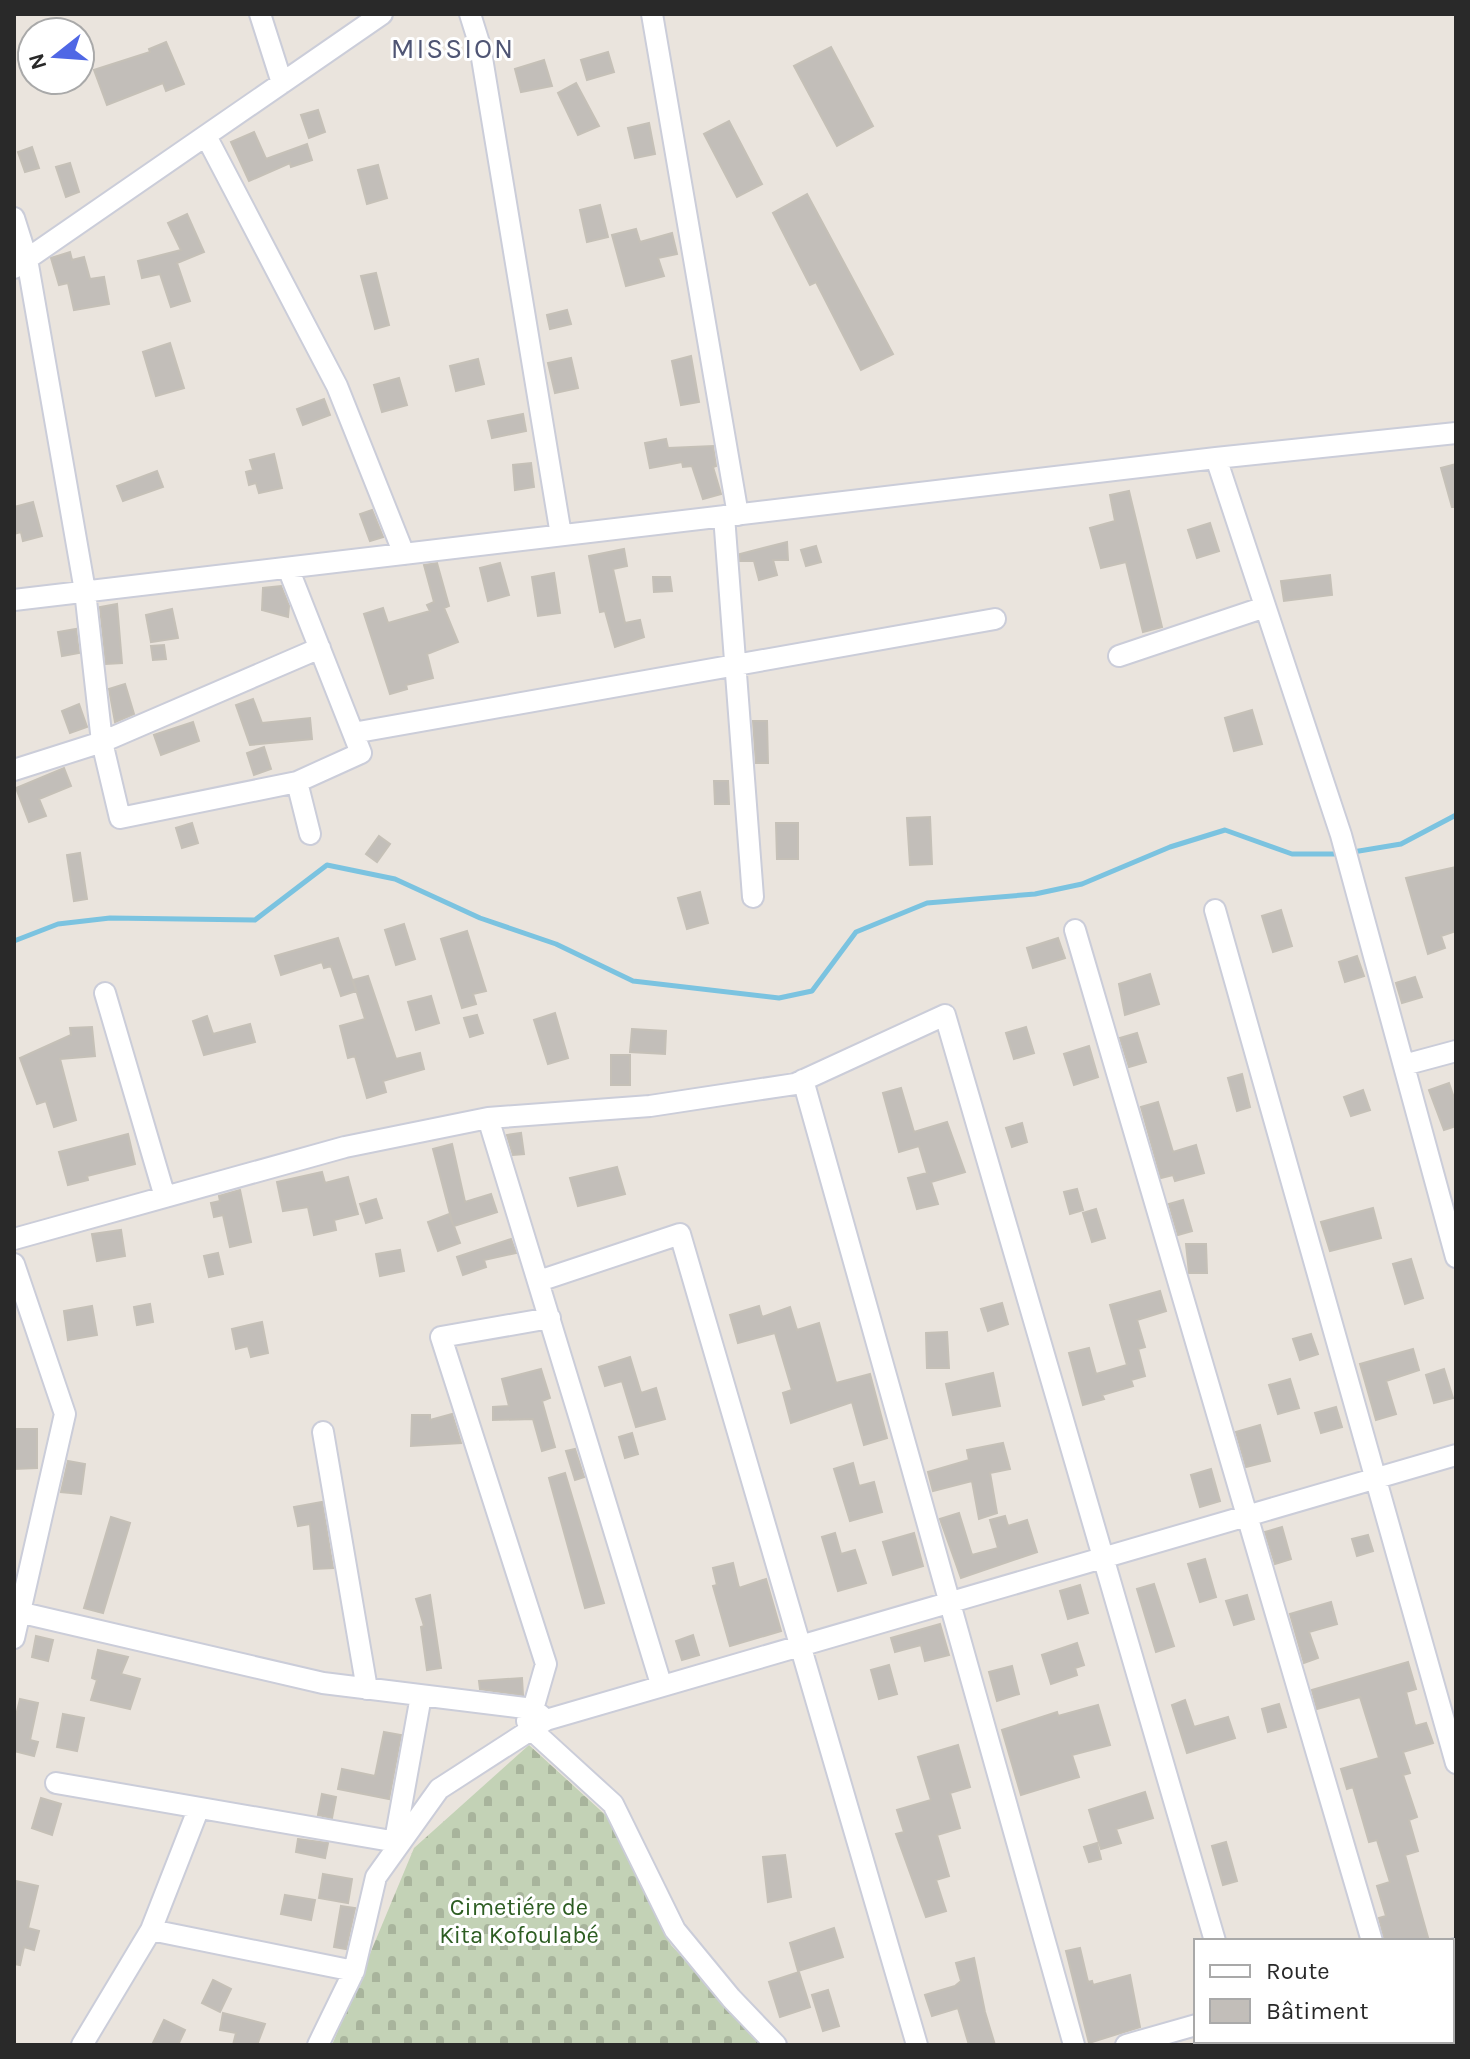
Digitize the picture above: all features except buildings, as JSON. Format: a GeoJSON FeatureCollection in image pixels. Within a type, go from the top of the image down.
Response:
{"type":"FeatureCollection","features":[{"type":"Feature","properties":{"kind":"street"},"geometry":{"type":"LineString","coordinates":[[260,14],[282,83]]}},
{"type":"Feature","properties":{"kind":"street"},"geometry":{"type":"LineString","coordinates":[[21,263],[382,14]]}},
{"type":"Feature","properties":{"kind":"street"},"geometry":{"type":"LineString","coordinates":[[470,14],[480,46],[561,535]]}},
{"type":"Feature","properties":{"kind":"street"},"geometry":{"type":"LineString","coordinates":[[652,14],[731,515],[735,665],[753,897]]}},
{"type":"Feature","properties":{"kind":"street"},"geometry":{"type":"LineString","coordinates":[[206,136],[337,386],[404,554]]}},
{"type":"Feature","properties":{"kind":"street"},"geometry":{"type":"LineString","coordinates":[[14,218],[85,591],[102,742],[120,818],[297,782],[361,753],[288,568]]}},
{"type":"Feature","properties":{"kind":"street"},"geometry":{"type":"LineString","coordinates":[[14,600],[1216,458],[1456,433]]}},
{"type":"Feature","properties":{"kind":"street"},"geometry":{"type":"LineString","coordinates":[[1216,458],[1341,835],[1456,1257]]}},
{"type":"Feature","properties":{"kind":"street"},"geometry":{"type":"LineString","coordinates":[[1119,656],[1265,607]]}},
{"type":"Feature","properties":{"kind":"street"},"geometry":{"type":"LineString","coordinates":[[353,733],[995,619]]}},
{"type":"Feature","properties":{"kind":"street"},"geometry":{"type":"LineString","coordinates":[[14,770],[102,742],[320,648]]}},
{"type":"Feature","properties":{"kind":"street"},"geometry":{"type":"LineString","coordinates":[[297,782],[310,834]]}},
{"type":"Feature","properties":{"kind":"street"},"geometry":{"type":"LineString","coordinates":[[1215,910],[1456,1763]]}},
{"type":"Feature","properties":{"kind":"street"},"geometry":{"type":"LineString","coordinates":[[1075,930],[1371,1939]]}},
{"type":"Feature","properties":{"kind":"street"},"geometry":{"type":"LineString","coordinates":[[105,993],[165,1197]]}},
{"type":"Feature","properties":{"kind":"street"},"geometry":{"type":"LineString","coordinates":[[14,1239],[345,1147],[488,1118],[650,1106],[803,1080],[945,1015],[1214,1939]]}},
{"type":"Feature","properties":{"kind":"street"},"geometry":{"type":"LineString","coordinates":[[1404,1065],[1456,1051]]}},
{"type":"Feature","properties":{"kind":"street"},"geometry":{"type":"LineString","coordinates":[[803,1080],[1074,2045]]}},
{"type":"Feature","properties":{"kind":"street"},"geometry":{"type":"LineString","coordinates":[[488,1118],[661,1684]]}},
{"type":"Feature","properties":{"kind":"street"},"geometry":{"type":"LineString","coordinates":[[539,1281],[680,1234],[917,2045]]}},
{"type":"Feature","properties":{"kind":"street"},"geometry":{"type":"LineString","coordinates":[[14,1264],[65,1414],[17,1612],[14,1638]]}},
{"type":"Feature","properties":{"kind":"street"},"geometry":{"type":"LineString","coordinates":[[533,1717],[546,1664],[441,1337],[550,1318]]}},
{"type":"Feature","properties":{"kind":"street"},"geometry":{"type":"LineString","coordinates":[[323,1432],[367,1689]]}},
{"type":"Feature","properties":{"kind":"street"},"geometry":{"type":"LineString","coordinates":[[376,1877],[439,1789],[533,1717],[661,1684],[1456,1455]]}},
{"type":"Feature","properties":{"kind":"street"},"geometry":{"type":"LineString","coordinates":[[17,1612],[323,1683],[421,1696],[533,1717],[613,1804],[675,1930],[731,1998],[776,2045]]}},
{"type":"Feature","properties":{"kind":"street"},"geometry":{"type":"LineString","coordinates":[[318,2045],[354,1971],[376,1877],[397,1842],[421,1696]]}},
{"type":"Feature","properties":{"kind":"street"},"geometry":{"type":"LineString","coordinates":[[56,1783],[397,1842]]}},
{"type":"Feature","properties":{"kind":"street"},"geometry":{"type":"LineString","coordinates":[[82,2045],[151,1930],[198,1810]]}},
{"type":"Feature","properties":{"kind":"street"},"geometry":{"type":"LineString","coordinates":[[151,1930],[354,1971]]}},
{"type":"Feature","properties":{"kind":"street"},"geometry":{"type":"LineString","coordinates":[[1126,2045],[1194,2026]]}},
{"type":"Feature","properties":{"kind":"green space","name":"Cimetiére de Kita Kofoulabé"},"geometry":{"type":"Polygon","coordinates":[[[529,1745],[611,1820],[671,1945],[764,2045],[332,2045],[414,1848],[529,1745]]]}},
{"type":"Feature","properties":{"kind":"waterway"},"geometry":{"type":"LineString","coordinates":[[1353,852],[1401,844],[1456,815]]}},
{"type":"Feature","properties":{"kind":"waterway"},"geometry":{"type":"LineString","coordinates":[[14,941],[58,924],[110,918],[255,920],[327,865],[395,879],[480,918],[556,944],[633,981],[779,998],[812,991],[856,932],[927,903],[1035,894],[1082,884],[1170,847],[1225,830],[1292,854],[1343,854]]}},
{"type":"Feature","properties":{"kind":"district","name":"MISSION"},"geometry":{"type":"Point","coordinates":[453,48]}}]}
